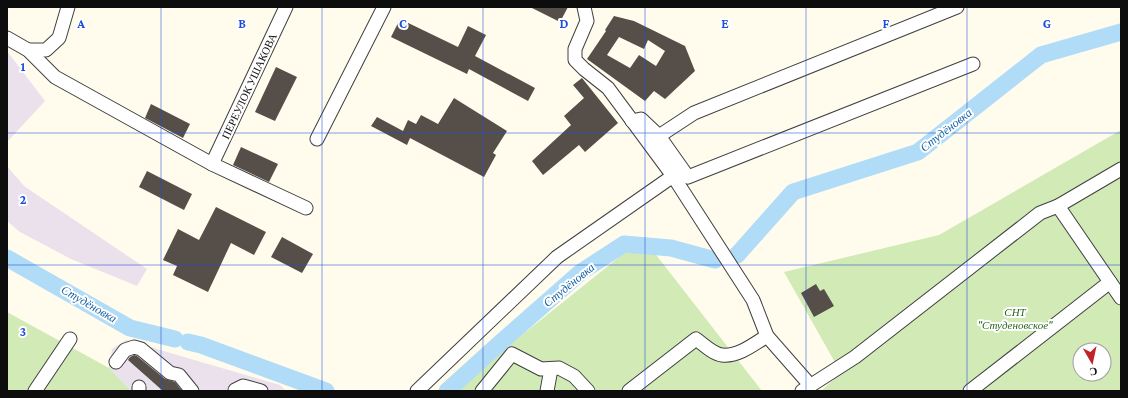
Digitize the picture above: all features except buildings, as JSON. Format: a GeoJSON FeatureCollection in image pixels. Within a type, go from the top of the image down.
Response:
{"type":"FeatureCollection","features":[{"type":"Feature","properties":{"kind":"street"},"geometry":{"type":"LineString","coordinates":[[28,50],[46,50],[59,38],[68,7]]}},
{"type":"Feature","properties":{"kind":"street","name":"ПЕРЕУЛОК УШАКОВА"},"geometry":{"type":"LineString","coordinates":[[212,164],[286,7]]}},
{"type":"Feature","properties":{"kind":"street"},"geometry":{"type":"LineString","coordinates":[[317,139],[384,7]]}},
{"type":"Feature","properties":{"kind":"street"},"geometry":{"type":"LineString","coordinates":[[584,7],[586,21],[575,49],[575,60],[608,88],[673,176],[753,300],[767,336],[806,388],[855,357],[1040,214],[1058,206],[1121,170]]}},
{"type":"Feature","properties":{"kind":"street"},"geometry":{"type":"LineString","coordinates":[[659,136],[694,113],[957,7]]}},
{"type":"Feature","properties":{"kind":"street"},"geometry":{"type":"LineString","coordinates":[[7,38],[28,50],[55,77],[212,164],[306,208]]}},
{"type":"Feature","properties":{"kind":"street"},"geometry":{"type":"LineString","coordinates":[[632,121],[641,119],[659,136],[688,177],[973,64]]}},
{"type":"Feature","properties":{"kind":"street"},"geometry":{"type":"LineString","coordinates":[[417,391],[557,257],[673,176]]}},
{"type":"Feature","properties":{"kind":"street"},"geometry":{"type":"LineString","coordinates":[[1058,206],[1121,298]]}},
{"type":"Feature","properties":{"kind":"street"},"geometry":{"type":"LineString","coordinates":[[970,391],[1110,282]]}},
{"type":"Feature","properties":{"kind":"street"},"geometry":{"type":"LineString","coordinates":[[629,391],[696,339],[721,355],[740,352],[767,336]]}},
{"type":"Feature","properties":{"kind":"street"},"geometry":{"type":"LineString","coordinates":[[35,391],[70,338]]}},
{"type":"Feature","properties":{"kind":"street"},"geometry":{"type":"LineString","coordinates":[[116,362],[125,350],[134,347],[141,349],[170,373],[179,375],[192,391]]}},
{"type":"Feature","properties":{"kind":"street"},"geometry":{"type":"LineString","coordinates":[[482,391],[512,354],[541,369],[559,368],[574,376],[588,391]]}},
{"type":"Feature","properties":{"kind":"street"},"geometry":{"type":"LineString","coordinates":[[547,391],[551,369]]}},
{"type":"Feature","properties":{"kind":"street"},"geometry":{"type":"LineString","coordinates":[[236,391],[235,390],[243,386],[261,391]]}},
{"type":"Feature","properties":{"kind":"shaded area"},"geometry":{"type":"Polygon","coordinates":[[[7,51],[45,101],[7,142],[7,51]]]}},
{"type":"Feature","properties":{"kind":"shaded area"},"geometry":{"type":"Polygon","coordinates":[[[7,166],[24,186],[147,269],[137,286],[71,259],[20,232],[7,221],[7,166]]]}},
{"type":"Feature","properties":{"kind":"shaded area"},"geometry":{"type":"Polygon","coordinates":[[[126,340],[280,385],[286,391],[131,391],[109,368],[112,349],[126,340]]]}},
{"type":"Feature","properties":{"kind":"green space","name":"СНТ \"Студеновское\""},"geometry":{"type":"Polygon","coordinates":[[[1121,130],[1121,391],[821,391],[841,373],[784,272],[939,235],[1121,130]]]}},
{"type":"Feature","properties":{"kind":"green space"},"geometry":{"type":"Polygon","coordinates":[[[643,238],[762,391],[452,391],[643,238]]]}},
{"type":"Feature","properties":{"kind":"green space"},"geometry":{"type":"Polygon","coordinates":[[[7,312],[109,368],[131,391],[7,391],[7,312]]]}},
{"type":"Feature","properties":{"kind":"waterway","name":"Студёновка"},"geometry":{"type":"LineString","coordinates":[[737,255],[793,192],[918,152],[1041,55],[1121,32]]}},
{"type":"Feature","properties":{"kind":"waterway","name":"Студёновка"},"geometry":{"type":"LineString","coordinates":[[447,391],[581,272],[624,244],[671,248],[715,260]]}},
{"type":"Feature","properties":{"kind":"waterway","name":"Студёновка"},"geometry":{"type":"LineString","coordinates":[[7,258],[130,328],[175,339]]}},
{"type":"Feature","properties":{"kind":"waterway","name":"Студёновка"},"geometry":{"type":"LineString","coordinates":[[188,342],[201,345],[326,391]]}}]}
